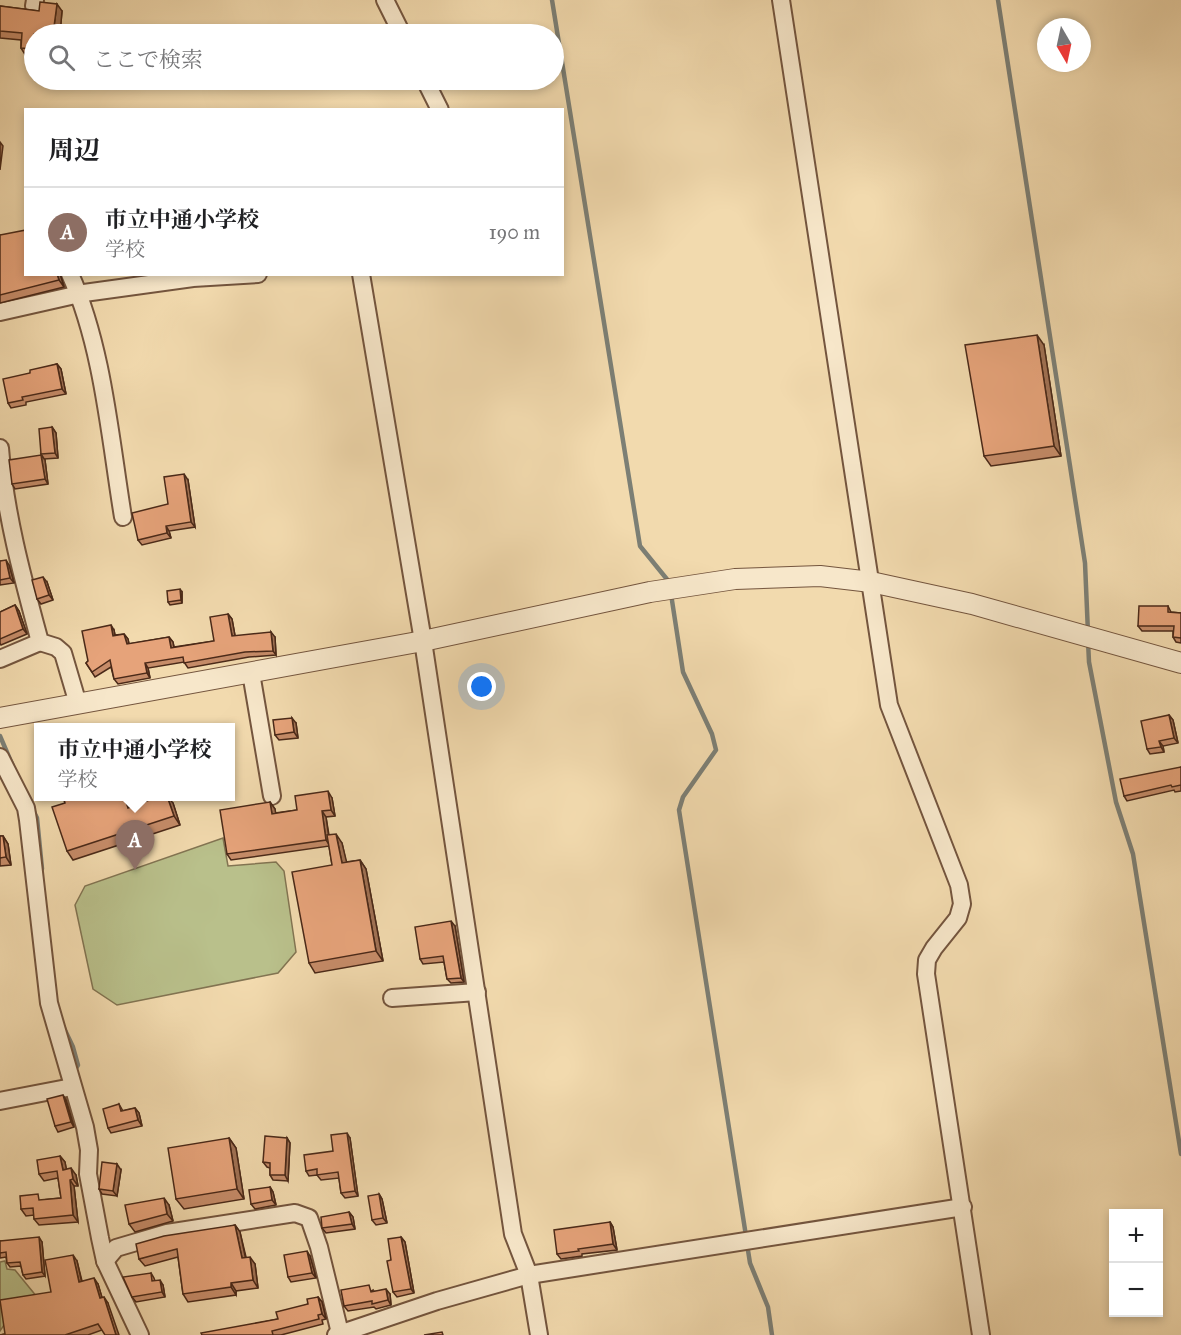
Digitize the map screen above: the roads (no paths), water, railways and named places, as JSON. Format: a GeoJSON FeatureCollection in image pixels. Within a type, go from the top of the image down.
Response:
{"type":"FeatureCollection","features":[{"type":"Feature","properties":{"kind":"street"},"geometry":{"type":"LineString","coordinates":[[385,0],[397,24]]}},
{"type":"Feature","properties":{"kind":"street"},"geometry":{"type":"LineString","coordinates":[[781,0],[889,705],[959,885],[962,904],[955,923],[927,960],[926,974],[981,1335]]}},
{"type":"Feature","properties":{"kind":"street"},"geometry":{"type":"LineString","coordinates":[[430,90],[439,108]]}},
{"type":"Feature","properties":{"kind":"street"},"geometry":{"type":"LineString","coordinates":[[71,276],[79,294],[95,351],[123,517]]}},
{"type":"Feature","properties":{"kind":"street"},"geometry":{"type":"LineString","coordinates":[[0,312],[79,294],[193,278],[226,276]]}},
{"type":"Feature","properties":{"kind":"street"},"geometry":{"type":"LineString","coordinates":[[361,276],[423,641],[513,1234],[529,1275],[539,1335]]}},
{"type":"Feature","properties":{"kind":"street"},"geometry":{"type":"LineString","coordinates":[[0,448],[2,474],[22,575],[40,642]]}},
{"type":"Feature","properties":{"kind":"street"},"geometry":{"type":"LineString","coordinates":[[0,718],[423,641],[650,592],[735,579],[820,576],[871,582],[972,604],[1181,663]]}},
{"type":"Feature","properties":{"kind":"street"},"geometry":{"type":"LineString","coordinates":[[0,659],[40,642],[56,647],[63,653],[78,704]]}},
{"type":"Feature","properties":{"kind":"street"},"geometry":{"type":"LineString","coordinates":[[251,673],[272,796]]}},
{"type":"Feature","properties":{"kind":"street"},"geometry":{"type":"LineString","coordinates":[[0,757],[26,808],[50,1003],[85,1127],[89,1150],[88,1174],[105,1261],[141,1335]]}},
{"type":"Feature","properties":{"kind":"street"},"geometry":{"type":"LineString","coordinates":[[392,998],[477,992]]}},
{"type":"Feature","properties":{"kind":"street"},"geometry":{"type":"LineString","coordinates":[[0,1101],[72,1087]]}},
{"type":"Feature","properties":{"kind":"street"},"geometry":{"type":"LineString","coordinates":[[105,1261],[116,1248],[167,1233],[295,1213],[309,1218],[319,1247],[338,1334],[380,1328],[437,1301],[529,1275],[963,1207]]}},
{"type":"Feature","properties":{"kind":"waterway"},"geometry":{"type":"LineString","coordinates":[[552,0],[556,24]]}},
{"type":"Feature","properties":{"kind":"waterway"},"geometry":{"type":"LineString","coordinates":[[998,0],[1085,563],[1088,633]]}},
{"type":"Feature","properties":{"kind":"waterway"},"geometry":{"type":"LineString","coordinates":[[564,74],[640,546],[670,583]]}},
{"type":"Feature","properties":{"kind":"waterway"},"geometry":{"type":"LineString","coordinates":[[671,594],[683,672],[712,734],[716,750],[683,797],[679,810],[746,1236]]}},
{"type":"Feature","properties":{"kind":"waterway"},"geometry":{"type":"LineString","coordinates":[[1088,641],[1089,662],[1116,802],[1133,854],[1181,1154]]}},
{"type":"Feature","properties":{"kind":"waterway"},"geometry":{"type":"LineString","coordinates":[[0,736],[12,764]]}},
{"type":"Feature","properties":{"kind":"waterway"},"geometry":{"type":"LineString","coordinates":[[34,812],[37,818],[42,869]]}},
{"type":"Feature","properties":{"kind":"waterway"},"geometry":{"type":"LineString","coordinates":[[63,1026],[78,1065],[73,1073]]}},
{"type":"Feature","properties":{"kind":"waterway"},"geometry":{"type":"LineString","coordinates":[[747,1244],[750,1263],[768,1307],[772,1335]]}},
{"type":"Feature","properties":{"kind":"place","name":"市立中通小学校"},"geometry":{"type":"Point","coordinates":[135,870]}}]}
